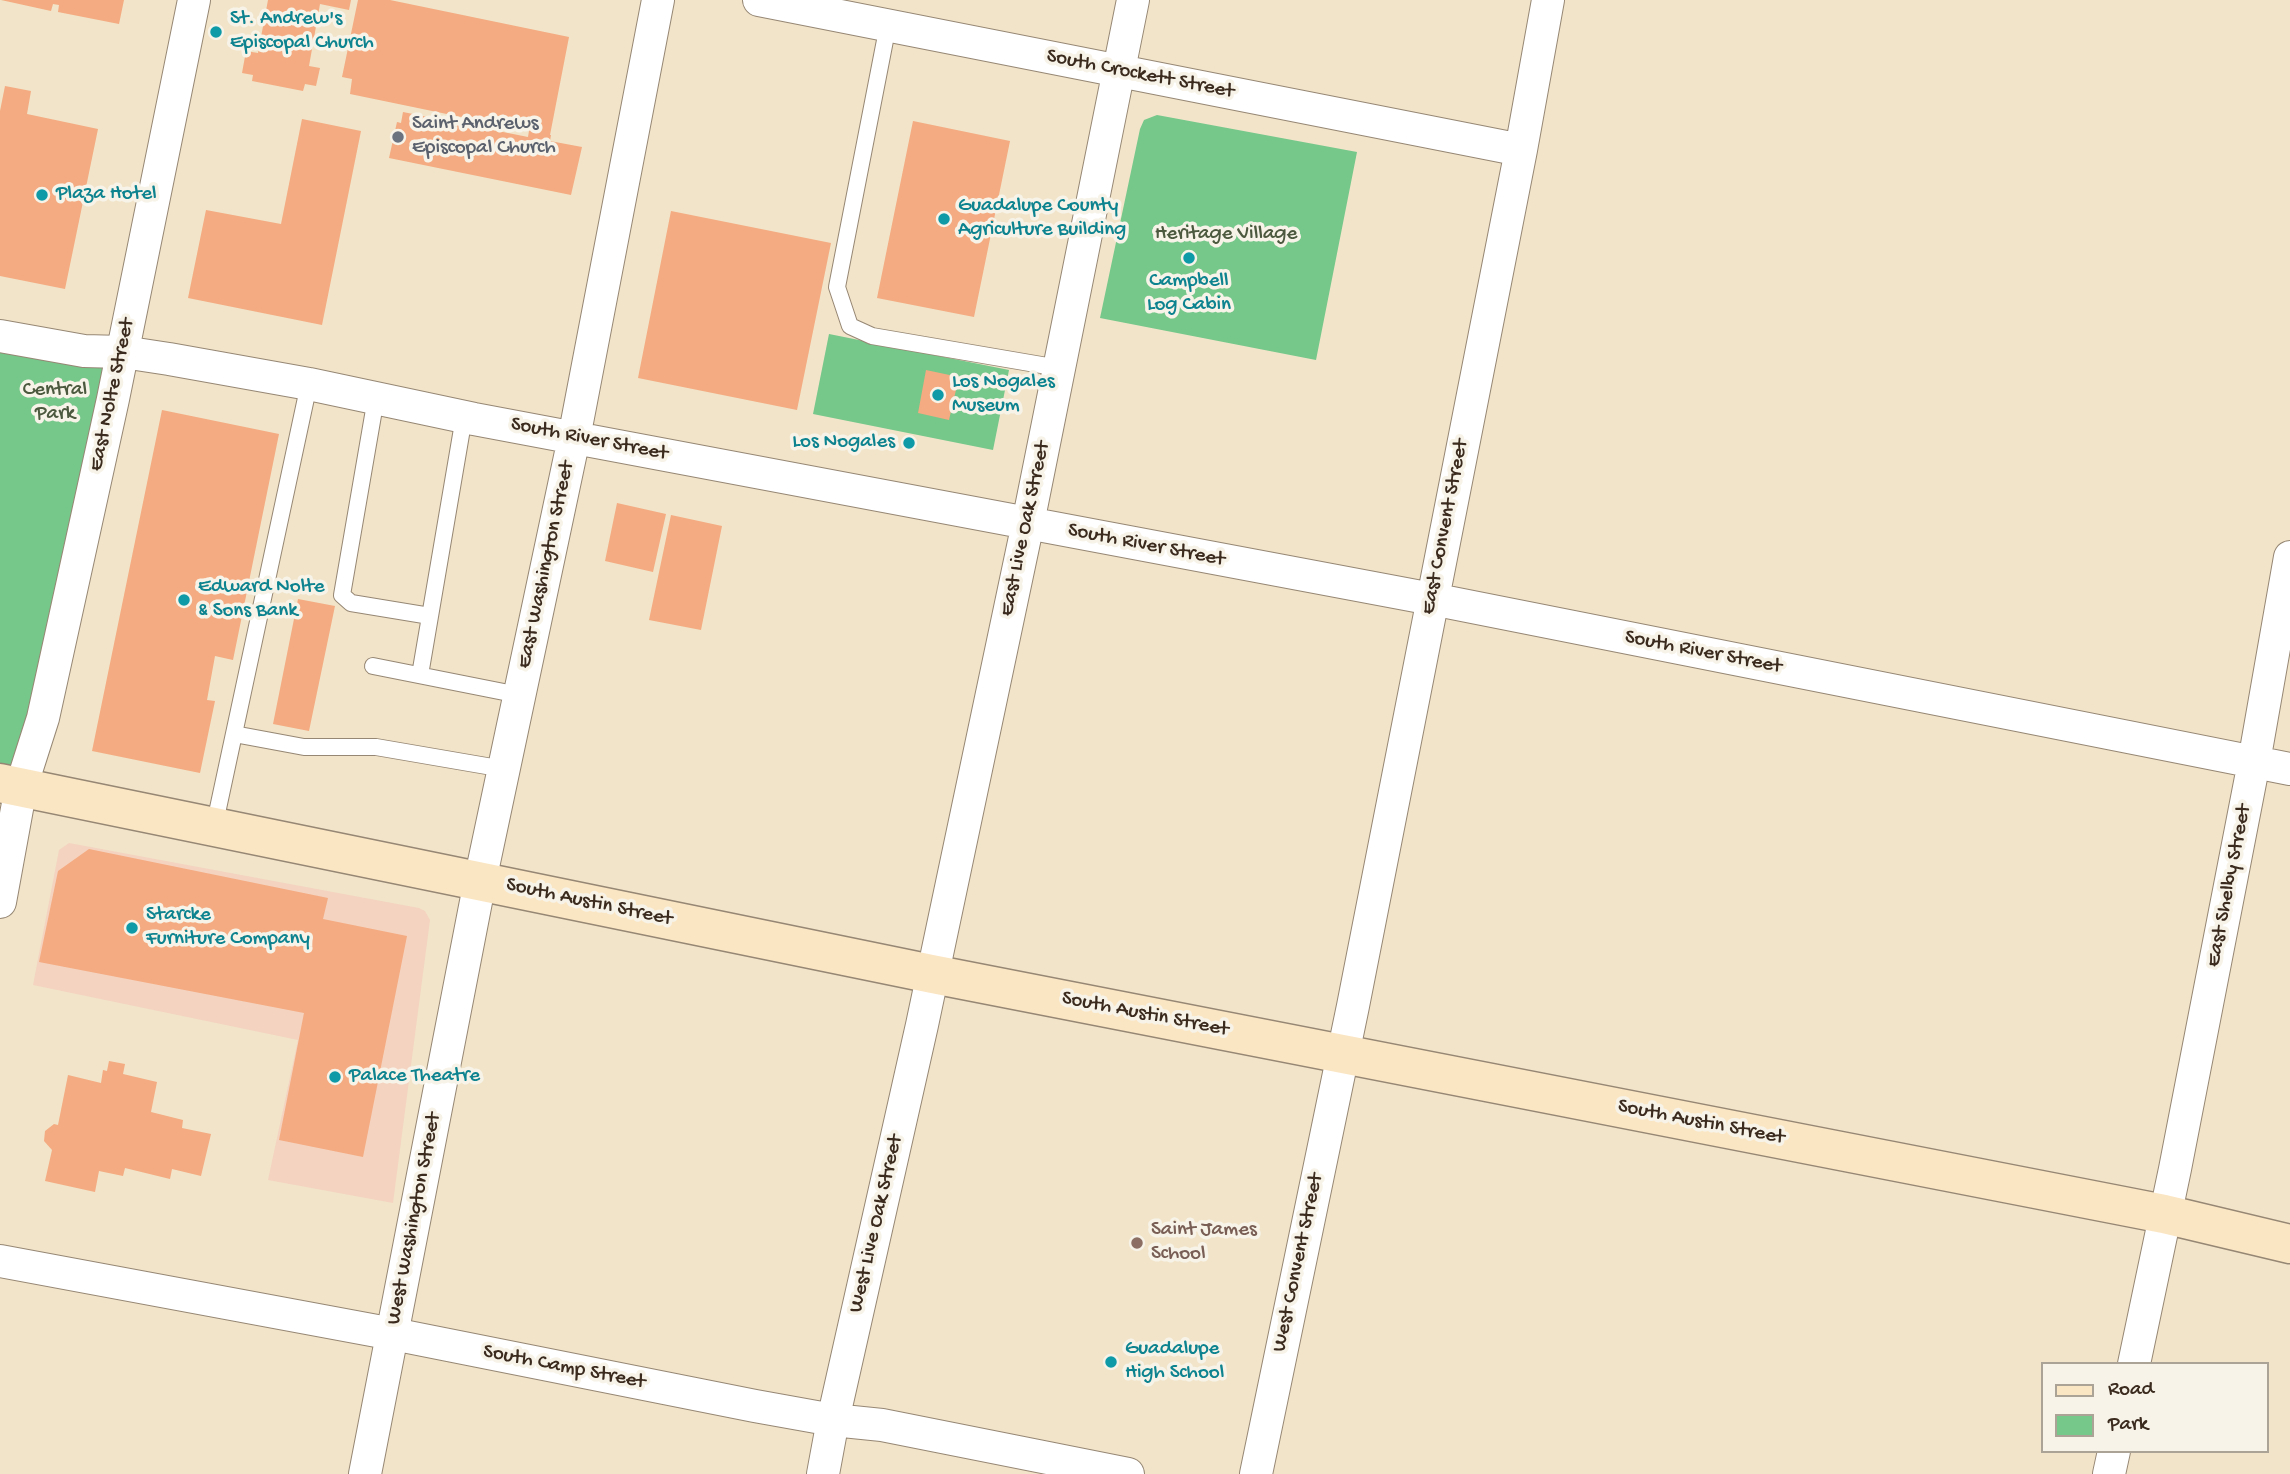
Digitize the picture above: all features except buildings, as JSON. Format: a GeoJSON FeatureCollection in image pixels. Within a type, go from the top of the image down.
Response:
{"type":"FeatureCollection","features":[{"type":"Feature","properties":{"kind":"main road","name":"South Austin Street"},"geometry":{"type":"LineString","coordinates":[[10,785],[932,974],[2164,1214],[2290,1244]]}},
{"type":"Feature","properties":{"kind":"street","name":"East Nolte Street"},"geometry":{"type":"LineString","coordinates":[[0,902],[10,785],[43,718],[123,352],[194,0]]}},
{"type":"Feature","properties":{"kind":"street","name":"East Washington Street"},"geometry":{"type":"LineString","coordinates":[[480,881],[574,438],[658,0]]}},
{"type":"Feature","properties":{"kind":"street","name":"South Crockett Street"},"geometry":{"type":"LineString","coordinates":[[759,0],[1521,150]]}},
{"type":"Feature","properties":{"kind":"street","name":"East Live Oak Street"},"geometry":{"type":"LineString","coordinates":[[932,974],[1028,523],[1133,0]]}},
{"type":"Feature","properties":{"kind":"street","name":"East Convent Street"},"geometry":{"type":"LineString","coordinates":[[1342,1053],[1521,150],[1548,0]]}},
{"type":"Feature","properties":{"kind":"street","name":"South River Street"},"geometry":{"type":"LineString","coordinates":[[0,336],[83,351],[123,352],[309,384],[464,417],[1432,599],[2290,769]]}},
{"type":"Feature","properties":{"kind":"street","name":"East Shelby Street"},"geometry":{"type":"LineString","coordinates":[[2134,1362],[2254,762],[2290,557]]}},
{"type":"Feature","properties":{"kind":"street","name":"West Washington Street"},"geometry":{"type":"LineString","coordinates":[[365,1474],[480,881]]}},
{"type":"Feature","properties":{"kind":"street","name":"West Live Oak Street"},"geometry":{"type":"LineString","coordinates":[[823,1474],[932,974]]}},
{"type":"Feature","properties":{"kind":"street","name":"West Convent Street"},"geometry":{"type":"LineString","coordinates":[[1255,1474],[1342,1053]]}},
{"type":"Feature","properties":{"kind":"street","name":"South Camp Street"},"geometry":{"type":"LineString","coordinates":[[0,1261],[833,1420],[882,1425],[1128,1474]]}},
{"type":"Feature","properties":{"kind":"street"},"geometry":{"type":"LineString","coordinates":[[2109,1474],[2114,1453]]}},
{"type":"Feature","properties":{"kind":"lane"},"geometry":{"type":"LineString","coordinates":[[888,25],[837,287],[850,327],[872,336],[1059,368]]}},
{"type":"Feature","properties":{"kind":"lane"},"geometry":{"type":"LineString","coordinates":[[214,827],[309,384]]}},
{"type":"Feature","properties":{"kind":"lane"},"geometry":{"type":"LineString","coordinates":[[376,398],[342,595],[351,603],[430,616]]}},
{"type":"Feature","properties":{"kind":"lane"},"geometry":{"type":"LineString","coordinates":[[420,675],[464,417]]}},
{"type":"Feature","properties":{"kind":"lane"},"geometry":{"type":"LineString","coordinates":[[373,666],[519,695]]}},
{"type":"Feature","properties":{"kind":"lane"},"geometry":{"type":"LineString","coordinates":[[234,734],[304,747],[376,747],[504,769]]}},
{"type":"Feature","properties":{"kind":"shaded area"},"geometry":{"type":"Polygon","coordinates":[[[69,843],[425,911],[430,920],[393,1203],[268,1180],[298,1040],[33,985],[59,850],[69,843]]]}},
{"type":"Feature","properties":{"kind":"green space","name":"Heritage Village"},"geometry":{"type":"Polygon","coordinates":[[[1157,115],[1357,152],[1316,360],[1100,318],[1140,129],[1144,120],[1157,115]]]}},
{"type":"Feature","properties":{"kind":"green space"},"geometry":{"type":"Polygon","coordinates":[[[829,334],[1009,370],[993,450],[813,414],[829,334]]]}},
{"type":"Feature","properties":{"kind":"green space","name":"Central Park"},"geometry":{"type":"Polygon","coordinates":[[[0,336],[123,352],[43,718],[0,783],[0,336]]]}},
{"type":"Feature","properties":{"kind":"place","name":"St. Andrew's Episcopal Church"},"geometry":{"type":"Point","coordinates":[216,32]}},
{"type":"Feature","properties":{"kind":"place","name":"Saint Andrews Episcopal Church"},"geometry":{"type":"Point","coordinates":[398,137]}},
{"type":"Feature","properties":{"kind":"place","name":"Plaza Hotel"},"geometry":{"type":"Point","coordinates":[42,195]}},
{"type":"Feature","properties":{"kind":"place","name":"Guadalupe County Agriculture Building"},"geometry":{"type":"Point","coordinates":[944,219]}},
{"type":"Feature","properties":{"kind":"place","name":"Campbell Log Cabin"},"geometry":{"type":"Point","coordinates":[1189,258]}},
{"type":"Feature","properties":{"kind":"place","name":"Los Nogales Museum"},"geometry":{"type":"Point","coordinates":[938,395]}},
{"type":"Feature","properties":{"kind":"place","name":"Los Nogales"},"geometry":{"type":"Point","coordinates":[909,443]}},
{"type":"Feature","properties":{"kind":"place","name":"Edward Nolte & Sons Bank"},"geometry":{"type":"Point","coordinates":[184,600]}},
{"type":"Feature","properties":{"kind":"place","name":"Starcke Furniture Company"},"geometry":{"type":"Point","coordinates":[132,928]}},
{"type":"Feature","properties":{"kind":"place","name":"Palace Theatre"},"geometry":{"type":"Point","coordinates":[335,1077]}},
{"type":"Feature","properties":{"kind":"place","name":"Saint James School"},"geometry":{"type":"Point","coordinates":[1137,1243]}},
{"type":"Feature","properties":{"kind":"place","name":"Guadalupe High School"},"geometry":{"type":"Point","coordinates":[1111,1362]}}]}
